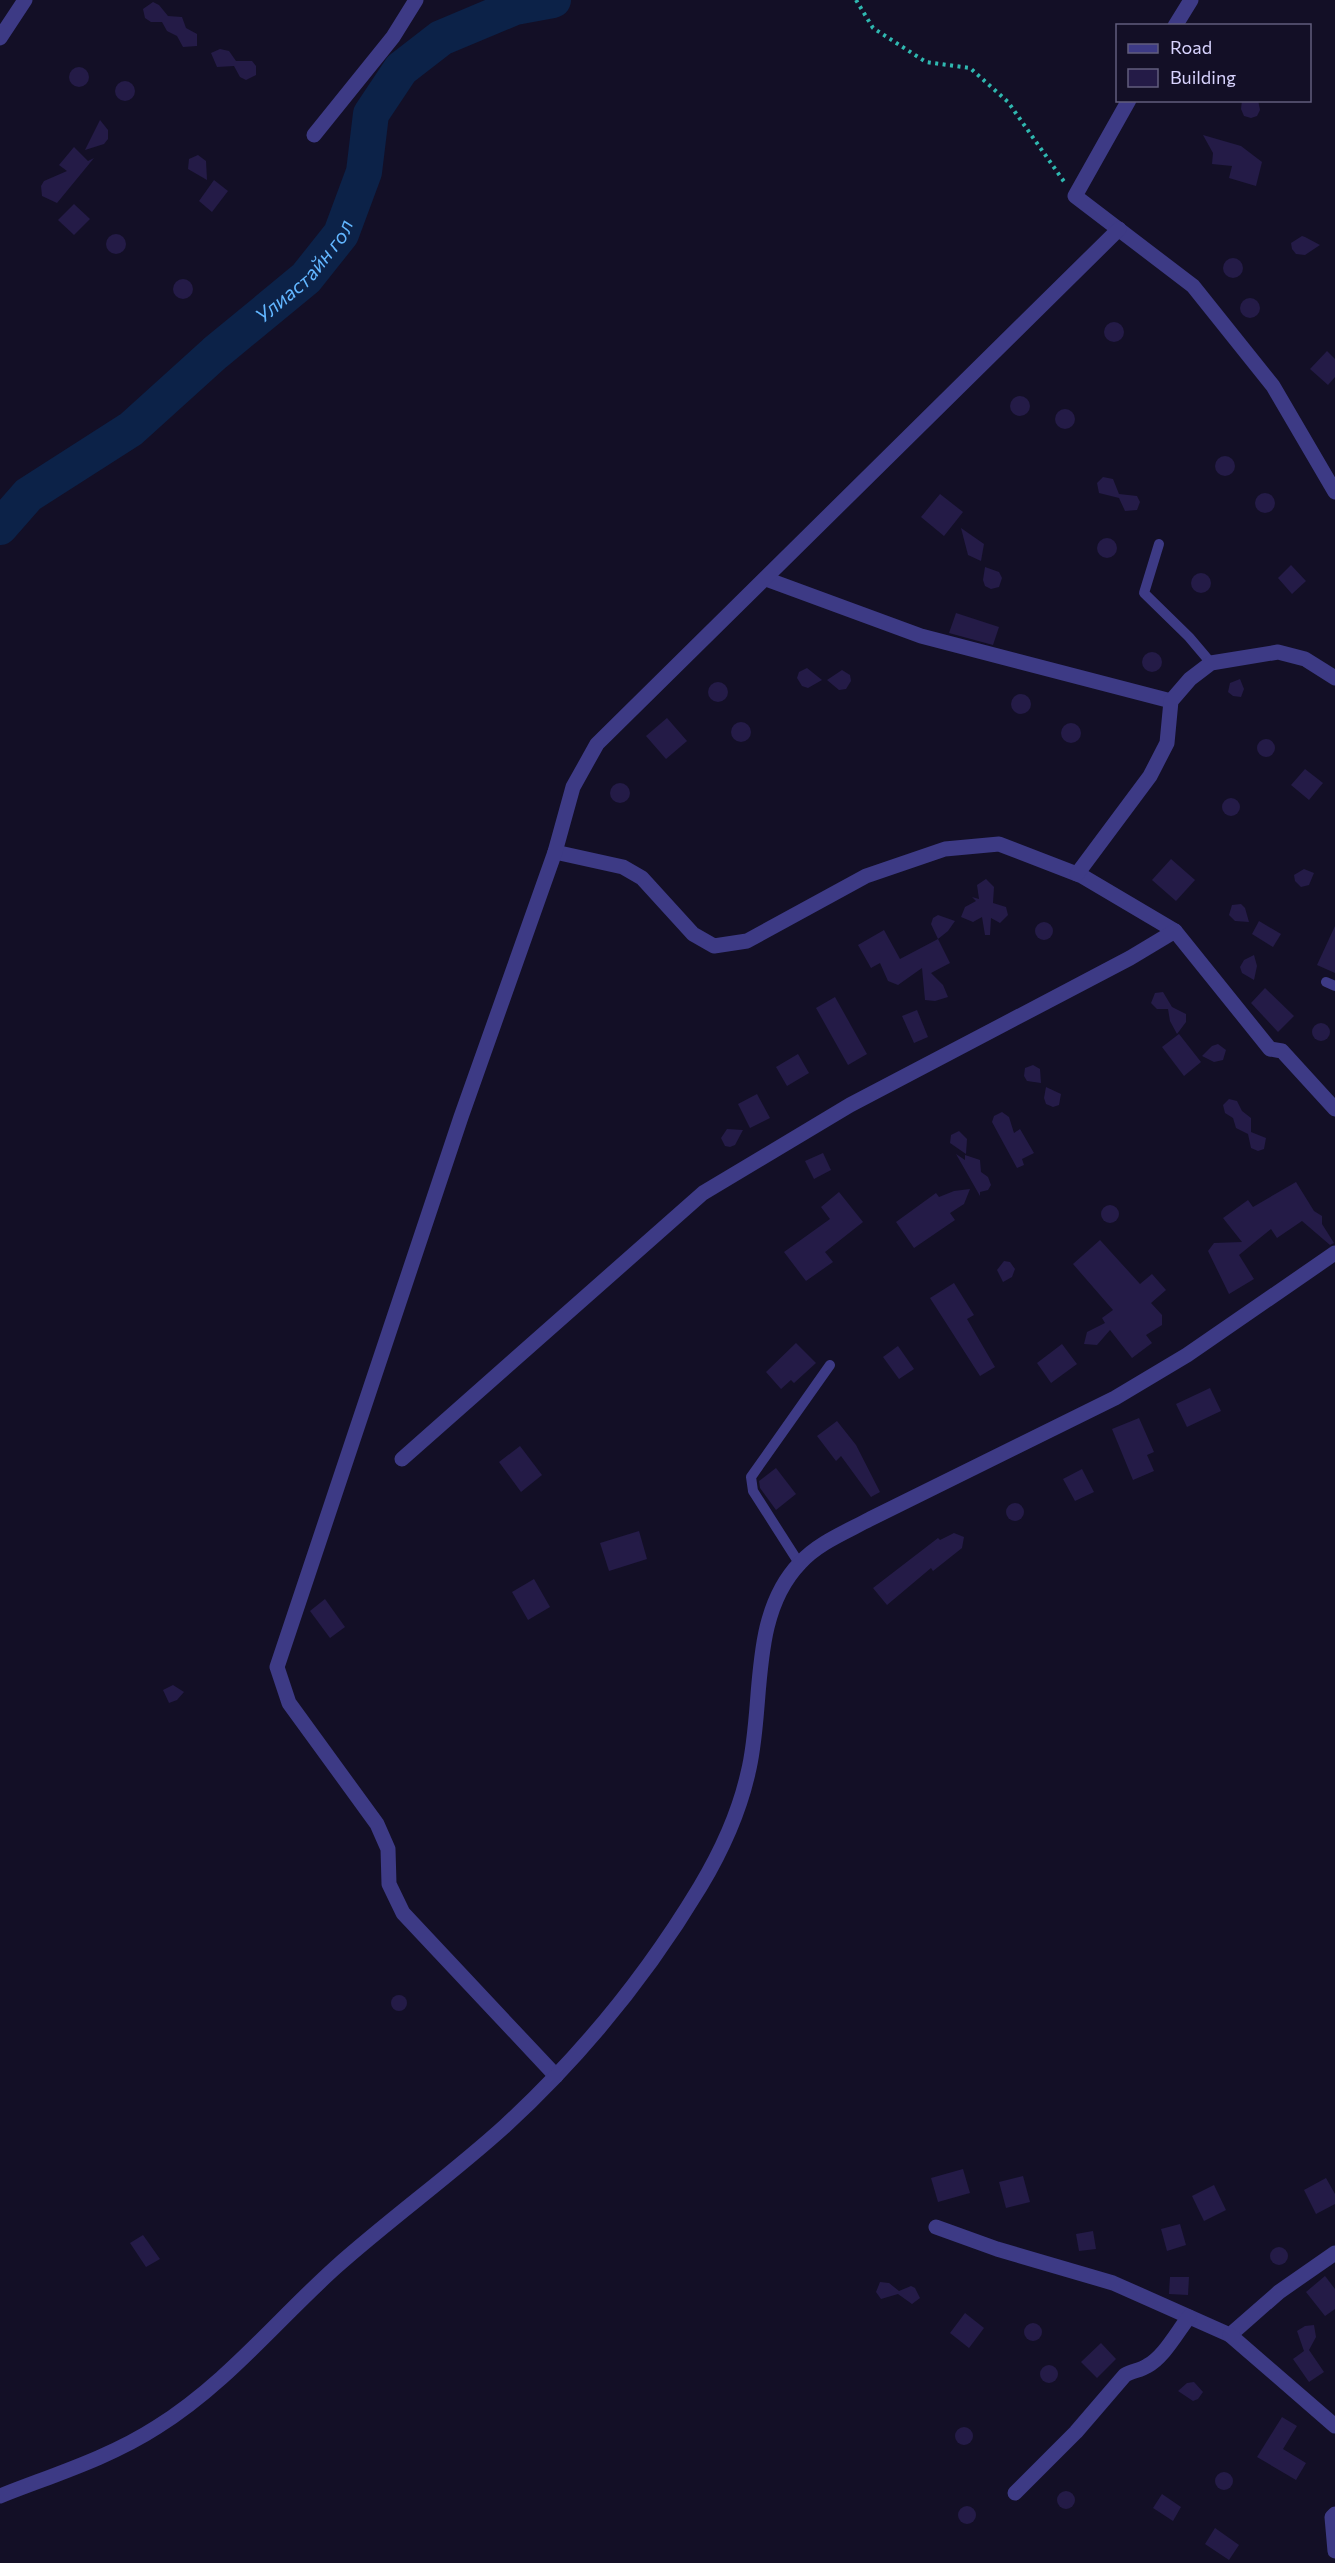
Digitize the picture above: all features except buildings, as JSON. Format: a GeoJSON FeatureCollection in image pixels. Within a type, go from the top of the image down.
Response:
{"type":"FeatureCollection","features":[{"type":"Feature","properties":{"kind":"street"},"geometry":{"type":"LineString","coordinates":[[0,38],[25,0]]}},
{"type":"Feature","properties":{"kind":"street"},"geometry":{"type":"LineString","coordinates":[[314,135],[393,37],[416,0]]}},
{"type":"Feature","properties":{"kind":"street"},"geometry":{"type":"LineString","coordinates":[[1176,24],[1191,0]]}},
{"type":"Feature","properties":{"kind":"street"},"geometry":{"type":"LineString","coordinates":[[1128,102],[1075,196],[1193,286],[1273,386],[1335,492]]}},
{"type":"Feature","properties":{"kind":"street"},"geometry":{"type":"LineString","coordinates":[[556,2076],[403,1913],[389,1884],[388,1850],[377,1824],[289,1702],[277,1667],[461,1117],[555,852],[573,787],[597,744],[1119,229]]}},
{"type":"Feature","properties":{"kind":"street"},"geometry":{"type":"LineString","coordinates":[[765,579],[921,636],[1171,701]]}},
{"type":"Feature","properties":{"kind":"street"},"geometry":{"type":"LineString","coordinates":[[1077,874],[1150,776],[1167,743],[1171,701],[1190,679],[1211,663],[1278,652],[1305,659],[1335,678]]}},
{"type":"Feature","properties":{"kind":"street"},"geometry":{"type":"LineString","coordinates":[[555,852],[623,867],[642,878],[693,934],[714,946],[747,940],[866,876],[945,849],[999,844],[1077,874],[1175,931],[1270,1049],[1282,1051],[1335,1109]]}},
{"type":"Feature","properties":{"kind":"street"},"geometry":{"type":"LineString","coordinates":[[402,1459],[703,1193],[850,1105],[1130,958],[1175,931]]}},
{"type":"Feature","properties":{"kind":"street"},"geometry":{"type":"LineString","coordinates":[[0,2496],[116,2450],[157,2427],[201,2396],[340,2264],[480,2148],[556,2076],[620,2004],[677,1924],[719,1854],[741,1799],[749,1771],[769,1624],[786,1581],[799,1563],[831,1540],[870,1519],[1115,1398],[1187,1355],[1335,1253]]}},
{"type":"Feature","properties":{"kind":"street"},"geometry":{"type":"LineString","coordinates":[[936,2227],[997,2249],[1113,2283],[1230,2335],[1335,2426]]}},
{"type":"Feature","properties":{"kind":"street"},"geometry":{"type":"LineString","coordinates":[[1230,2335],[1279,2292],[1335,2253]]}},
{"type":"Feature","properties":{"kind":"street"},"geometry":{"type":"LineString","coordinates":[[1016,2493],[1076,2432],[1125,2375],[1146,2367],[1157,2357],[1189,2317]]}},
{"type":"Feature","properties":{"kind":"street"},"geometry":{"type":"LineString","coordinates":[[1335,2514],[1332,2517],[1332,2535],[1335,2552]]}},
{"type":"Feature","properties":{"kind":"lane"},"geometry":{"type":"LineString","coordinates":[[1159,544],[1144,593],[1189,637],[1211,663]]}},
{"type":"Feature","properties":{"kind":"lane"},"geometry":{"type":"LineString","coordinates":[[799,1563],[753,1491],[751,1477],[830,1365]]}},
{"type":"Feature","properties":{"kind":"path"},"geometry":{"type":"LineString","coordinates":[[856,0],[873,28],[926,62],[970,68],[1000,96],[1075,196]]}},
{"type":"Feature","properties":{"kind":"waterway","name":"Улиастайн гол"},"geometry":{"type":"LineString","coordinates":[[515,7],[523,0]]}},
{"type":"Feature","properties":{"kind":"waterway","name":"Улиастайн гол"},"geometry":{"type":"LineString","coordinates":[[0,527],[28,495],[131,429],[215,353],[306,278],[341,234],[364,172],[371,114],[401,69],[441,38],[515,7],[553,0]]}}]}
